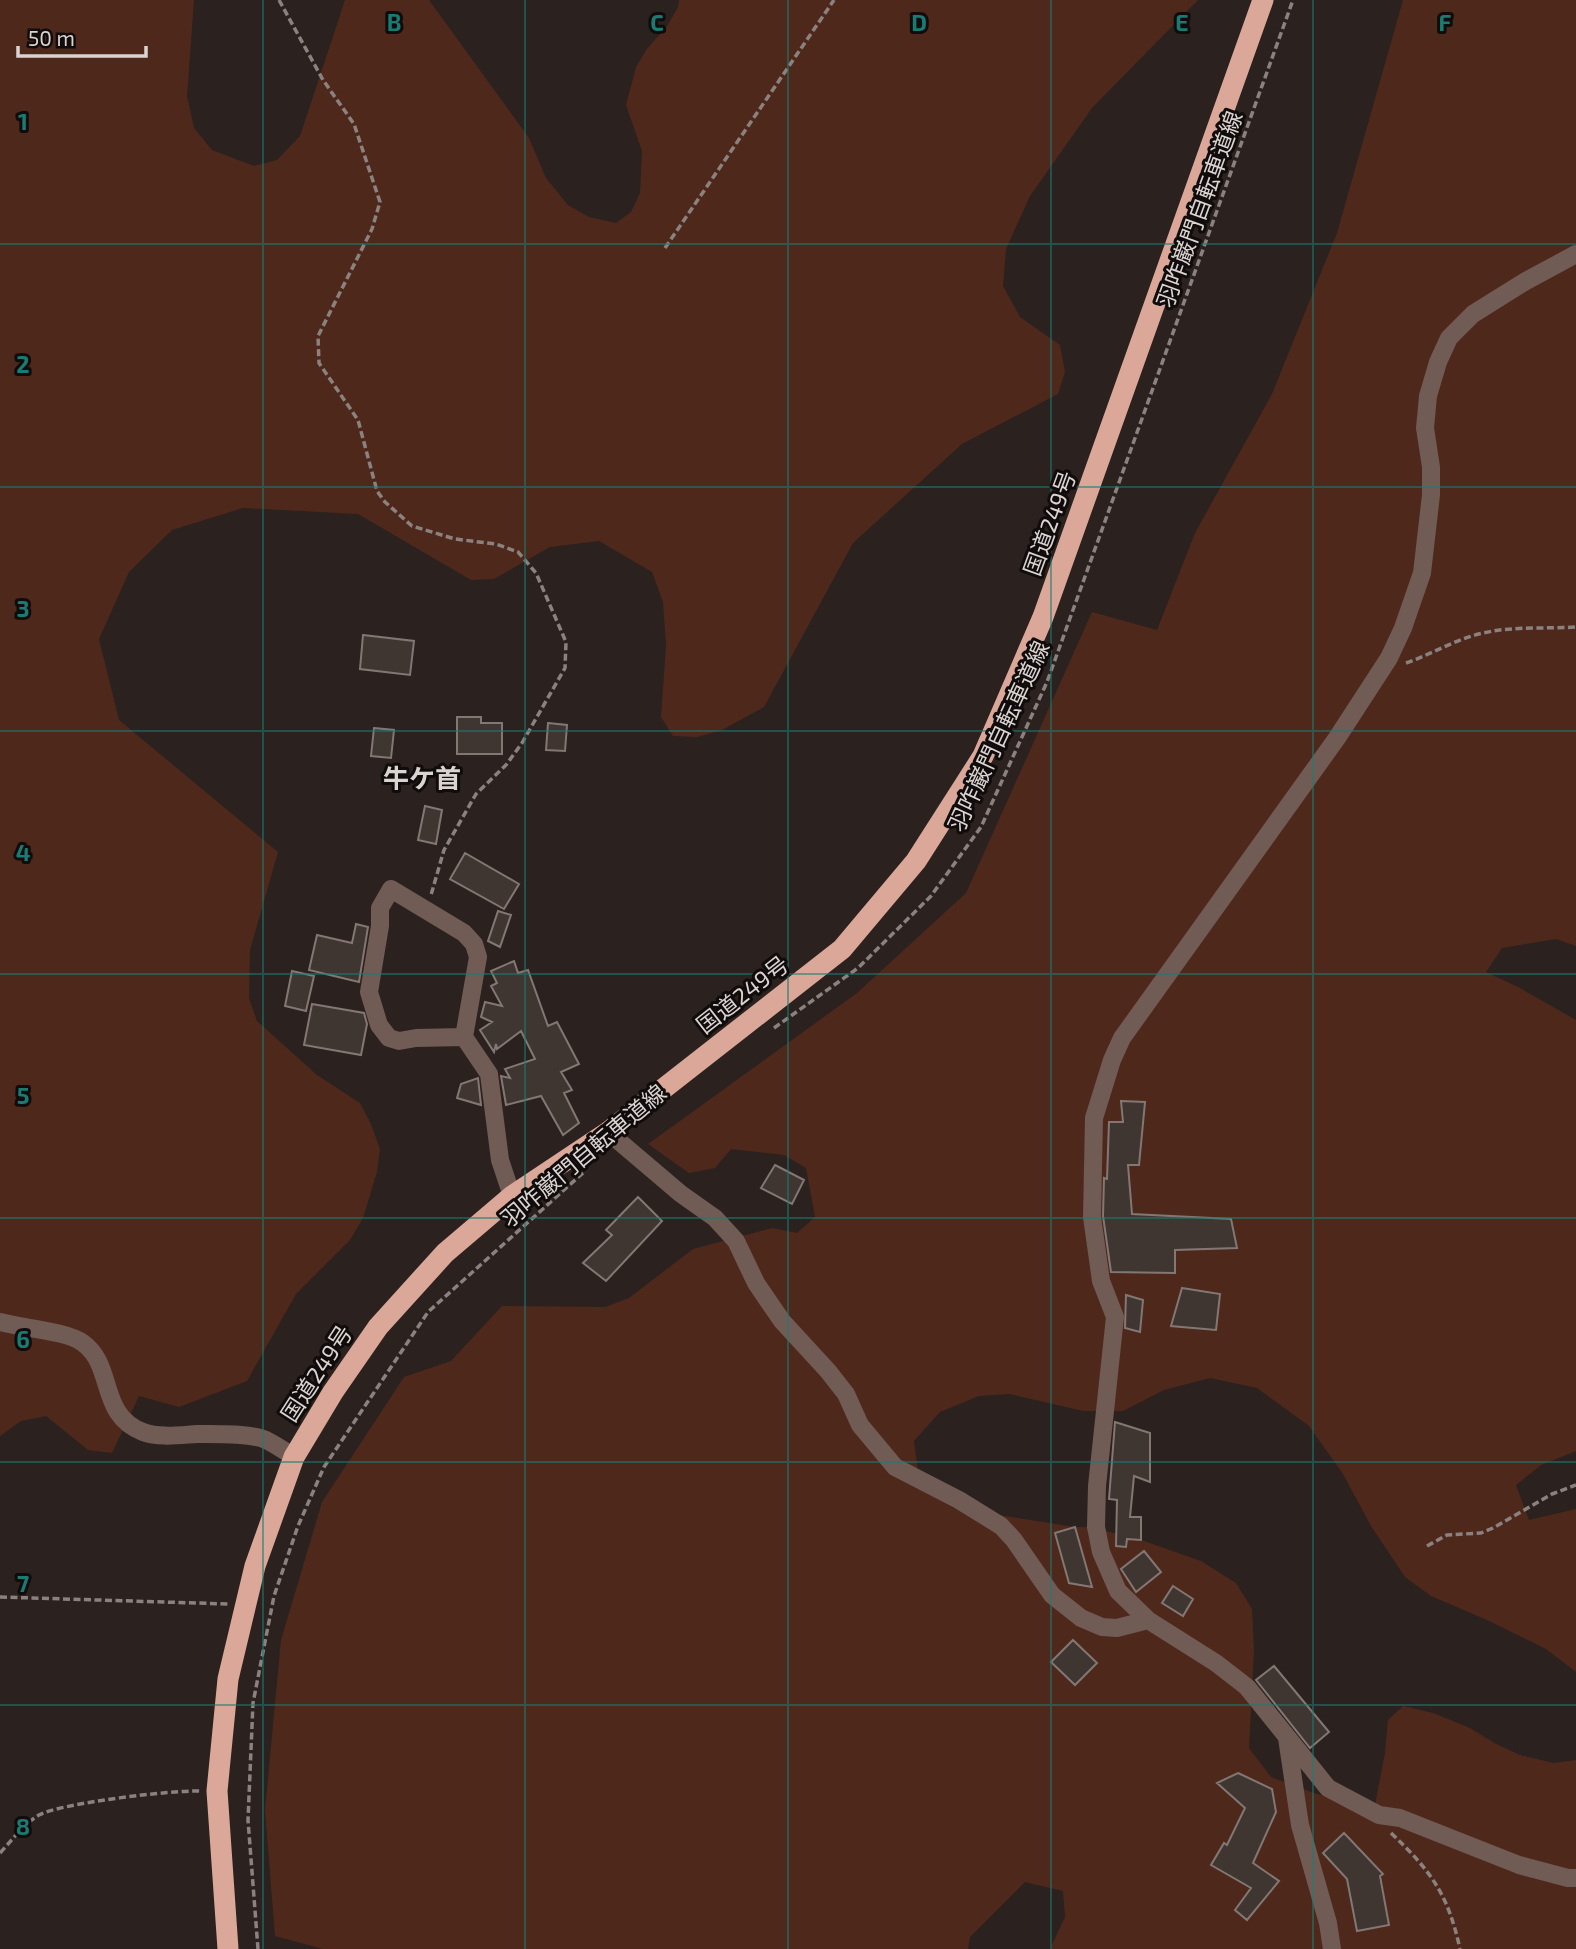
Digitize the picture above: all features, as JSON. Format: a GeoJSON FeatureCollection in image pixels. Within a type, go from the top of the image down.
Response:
{"type":"FeatureCollection","features":[{"type":"Feature","properties":{"kind":"highway","name":"国道249号"},"geometry":{"type":"LineString","coordinates":[[228,1949],[217,1791],[228,1679],[255,1566],[294,1457],[332,1392],[378,1326],[445,1254],[512,1196],[608,1132],[842,949],[916,861],[983,756],[1043,617],[1263,0]]}},
{"type":"Feature","properties":{"kind":"street"},"geometry":{"type":"LineString","coordinates":[[1576,254],[1473,314],[1449,338],[1438,362],[1428,396],[1425,428],[1431,467],[1431,495],[1422,573],[1404,628],[1338,738],[1122,1038],[1112,1060],[1094,1118],[1092,1217],[1101,1281],[1115,1317],[1097,1486],[1096,1527],[1101,1552],[1118,1591],[1147,1620],[1216,1663],[1247,1687],[1328,1788],[1374,1813],[1400,1818],[1518,1865],[1576,1878]]}},
{"type":"Feature","properties":{"kind":"street"},"geometry":{"type":"LineString","coordinates":[[464,1037],[399,1041],[389,1038],[379,1025],[369,992],[380,926],[380,908],[391,889],[464,933],[474,944],[478,957],[464,1037],[489,1074],[500,1160],[512,1196]]}},
{"type":"Feature","properties":{"kind":"street"},"geometry":{"type":"LineString","coordinates":[[608,1132],[681,1194],[715,1217],[736,1241],[755,1283],[782,1321],[834,1378],[846,1394],[860,1426],[895,1467],[1001,1525],[1052,1595],[1081,1618],[1117,1628],[1147,1620]]}},
{"type":"Feature","properties":{"kind":"street"},"geometry":{"type":"LineString","coordinates":[[0,1322],[50,1331],[82,1342],[98,1360],[112,1401],[125,1424],[146,1434],[211,1434],[264,1439],[294,1457]]}},
{"type":"Feature","properties":{"kind":"street"},"geometry":{"type":"LineString","coordinates":[[1287,1738],[1300,1825],[1325,1911],[1332,1949]]}},
{"type":"Feature","properties":{"kind":"path"},"geometry":{"type":"LineString","coordinates":[[279,0],[323,80],[354,124],[380,202],[373,229],[318,336],[319,363],[359,420],[377,491],[385,502],[412,526],[455,539],[496,544],[518,552],[536,573],[566,642],[565,668],[547,701],[514,754],[476,794],[444,850],[427,911]]}},
{"type":"Feature","properties":{"kind":"path"},"geometry":{"type":"LineString","coordinates":[[665,248],[834,0]]}},
{"type":"Feature","properties":{"kind":"path","name":"羽咋巌門自転車道線"},"geometry":{"type":"LineString","coordinates":[[771,1030],[858,968],[931,896],[981,827],[1046,682],[1293,0]]}},
{"type":"Feature","properties":{"kind":"path"},"geometry":{"type":"LineString","coordinates":[[1384,665],[1407,663],[1460,639],[1484,633],[1507,629],[1576,627]]}},
{"type":"Feature","properties":{"kind":"path","name":"羽咋巌門自転車道線"},"geometry":{"type":"LineString","coordinates":[[258,1949],[248,1820],[253,1703],[274,1596],[298,1526],[324,1467],[428,1312],[589,1168]]}},
{"type":"Feature","properties":{"kind":"path"},"geometry":{"type":"LineString","coordinates":[[1427,1546],[1447,1535],[1481,1533],[1552,1494],[1576,1485]]}},
{"type":"Feature","properties":{"kind":"path"},"geometry":{"type":"LineString","coordinates":[[0,1597],[246,1604]]}},
{"type":"Feature","properties":{"kind":"path"},"geometry":{"type":"LineString","coordinates":[[0,1853],[22,1828],[42,1814],[73,1805],[190,1790],[217,1791]]}},
{"type":"Feature","properties":{"kind":"path"},"geometry":{"type":"LineString","coordinates":[[1374,1813],[1438,1885],[1460,1949]]}},
{"type":"Feature","properties":{"kind":"shaded area"},"geometry":{"type":"Polygon","coordinates":[[[0,0],[194,0],[187,96],[194,128],[212,150],[254,166],[277,160],[300,136],[345,0],[429,0],[529,138],[546,178],[568,205],[589,217],[616,223],[631,212],[640,193],[642,151],[626,105],[636,67],[646,50],[667,26],[679,0],[1198,0],[1092,108],[1030,196],[1006,249],[1003,286],[1020,317],[1060,345],[1065,372],[1058,394],[962,444],[853,543],[764,707],[722,730],[697,737],[673,736],[661,717],[666,646],[663,602],[652,572],[599,541],[550,547],[494,579],[471,580],[358,514],[243,508],[172,530],[129,572],[99,639],[119,720],[278,852],[250,950],[249,998],[257,1021],[317,1075],[360,1103],[380,1149],[377,1172],[363,1218],[350,1240],[296,1294],[247,1381],[179,1407],[139,1396],[112,1453],[88,1450],[46,1416],[21,1421],[0,1436],[0,0]]]}},
{"type":"Feature","properties":{"kind":"shaded area"},"geometry":{"type":"Polygon","coordinates":[[[1403,0],[1576,0],[1576,946],[1556,939],[1502,948],[1486,972],[1576,1020],[1576,1451],[1541,1465],[1516,1485],[1529,1520],[1576,1509],[1576,1672],[1546,1649],[1431,1596],[1405,1577],[1371,1526],[1343,1474],[1309,1426],[1257,1388],[1210,1378],[1164,1390],[1123,1411],[1083,1411],[1009,1394],[979,1396],[940,1412],[914,1441],[920,1487],[966,1510],[1090,1527],[1141,1540],[1201,1561],[1236,1583],[1252,1609],[1254,1650],[1249,1748],[1271,1777],[1314,1793],[1374,1810],[1385,1753],[1388,1720],[1403,1706],[1433,1713],[1470,1728],[1520,1755],[1554,1763],[1576,1760],[1576,1949],[1050,1949],[1065,1917],[1063,1891],[1025,1882],[970,1937],[968,1949],[323,1949],[275,1936],[265,1810],[281,1640],[322,1502],[404,1377],[451,1361],[502,1306],[605,1307],[629,1298],[693,1249],[772,1228],[797,1233],[815,1217],[806,1168],[784,1155],[731,1149],[715,1168],[689,1173],[648,1144],[857,993],[966,893],[1092,612],[1157,630],[1195,533],[1272,394],[1337,233],[1403,0]]]}},
{"type":"Feature","properties":{"kind":"building"},"geometry":{"type":"Polygon","coordinates":[[[363,635],[414,641],[410,675],[360,669],[363,635]]]}},
{"type":"Feature","properties":{"kind":"building"},"geometry":{"type":"Polygon","coordinates":[[[457,717],[481,717],[481,723],[502,723],[502,754],[457,754],[457,717]]]}},
{"type":"Feature","properties":{"kind":"building"},"geometry":{"type":"Polygon","coordinates":[[[548,723],[567,725],[565,751],[546,750],[548,723]]]}},
{"type":"Feature","properties":{"kind":"building"},"geometry":{"type":"Polygon","coordinates":[[[374,728],[394,730],[391,758],[371,756],[374,728]]]}},
{"type":"Feature","properties":{"kind":"building"},"geometry":{"type":"Polygon","coordinates":[[[425,806],[442,810],[436,844],[418,840],[425,806]]]}},
{"type":"Feature","properties":{"kind":"building"},"geometry":{"type":"Polygon","coordinates":[[[465,853],[519,884],[504,909],[450,879],[465,853]]]}},
{"type":"Feature","properties":{"kind":"building"},"geometry":{"type":"Polygon","coordinates":[[[498,911],[511,915],[500,947],[488,941],[498,911]]]}},
{"type":"Feature","properties":{"kind":"building"},"geometry":{"type":"Polygon","coordinates":[[[356,924],[368,927],[359,982],[309,970],[317,935],[352,943],[356,924]]]}},
{"type":"Feature","properties":{"kind":"building"},"geometry":{"type":"Polygon","coordinates":[[[514,961],[518,973],[528,970],[548,1026],[557,1022],[579,1064],[561,1072],[572,1090],[564,1093],[579,1123],[563,1135],[541,1096],[506,1105],[501,1076],[510,1078],[505,1069],[535,1059],[521,1031],[497,1049],[496,1044],[494,1052],[480,1030],[492,1022],[481,1017],[485,1002],[502,1006],[491,986],[497,983],[491,971],[514,961]]]}},
{"type":"Feature","properties":{"kind":"building"},"geometry":{"type":"Polygon","coordinates":[[[292,971],[314,976],[306,1011],[285,1006],[292,971]]]}},
{"type":"Feature","properties":{"kind":"building"},"geometry":{"type":"Polygon","coordinates":[[[312,1004],[364,1013],[367,1024],[361,1055],[304,1045],[312,1004]]]}},
{"type":"Feature","properties":{"kind":"building"},"geometry":{"type":"Polygon","coordinates":[[[478,1078],[481,1105],[457,1098],[461,1084],[478,1078]]]}},
{"type":"Feature","properties":{"kind":"building"},"geometry":{"type":"Polygon","coordinates":[[[1121,1101],[1145,1102],[1139,1165],[1128,1165],[1132,1214],[1231,1219],[1237,1248],[1175,1250],[1175,1273],[1111,1272],[1103,1216],[1104,1178],[1107,1179],[1109,1122],[1123,1122],[1121,1101]]]}},
{"type":"Feature","properties":{"kind":"building"},"geometry":{"type":"Polygon","coordinates":[[[775,1165],[804,1180],[792,1204],[761,1188],[775,1165]]]}},
{"type":"Feature","properties":{"kind":"building"},"geometry":{"type":"Polygon","coordinates":[[[638,1197],[662,1221],[606,1281],[583,1263],[612,1235],[606,1230],[638,1197]]]}},
{"type":"Feature","properties":{"kind":"building"},"geometry":{"type":"Polygon","coordinates":[[[1182,1288],[1220,1294],[1216,1330],[1171,1326],[1182,1288]]]}},
{"type":"Feature","properties":{"kind":"building"},"geometry":{"type":"Polygon","coordinates":[[[1126,1295],[1143,1300],[1140,1332],[1125,1328],[1126,1295]]]}},
{"type":"Feature","properties":{"kind":"building"},"geometry":{"type":"Polygon","coordinates":[[[1115,1422],[1150,1433],[1150,1482],[1134,1476],[1130,1517],[1141,1517],[1141,1540],[1127,1539],[1126,1547],[1116,1546],[1117,1500],[1109,1499],[1115,1422]]]}},
{"type":"Feature","properties":{"kind":"building"},"geometry":{"type":"Polygon","coordinates":[[[1075,1527],[1092,1587],[1069,1583],[1055,1533],[1075,1527]]]}},
{"type":"Feature","properties":{"kind":"building"},"geometry":{"type":"Polygon","coordinates":[[[1144,1551],[1161,1572],[1136,1592],[1121,1569],[1144,1551]]]}},
{"type":"Feature","properties":{"kind":"building"},"geometry":{"type":"Polygon","coordinates":[[[1173,1586],[1193,1599],[1183,1616],[1162,1603],[1173,1586]]]}},
{"type":"Feature","properties":{"kind":"building"},"geometry":{"type":"Polygon","coordinates":[[[1073,1640],[1097,1663],[1075,1685],[1051,1662],[1073,1640]]]}},
{"type":"Feature","properties":{"kind":"building"},"geometry":{"type":"Polygon","coordinates":[[[1274,1666],[1329,1732],[1310,1748],[1256,1680],[1274,1666]]]}},
{"type":"Feature","properties":{"kind":"building"},"geometry":{"type":"Polygon","coordinates":[[[1238,1773],[1272,1789],[1276,1812],[1253,1863],[1279,1881],[1247,1920],[1235,1910],[1251,1888],[1211,1865],[1224,1843],[1227,1845],[1245,1808],[1217,1783],[1238,1773]]]}},
{"type":"Feature","properties":{"kind":"building"},"geometry":{"type":"Polygon","coordinates":[[[1344,1833],[1383,1874],[1380,1876],[1389,1925],[1357,1931],[1347,1879],[1323,1853],[1344,1833]]]}},
{"type":"Feature","properties":{"kind":"district","name":"牛ケ首"},"geometry":{"type":"Point","coordinates":[422,777]}}]}
